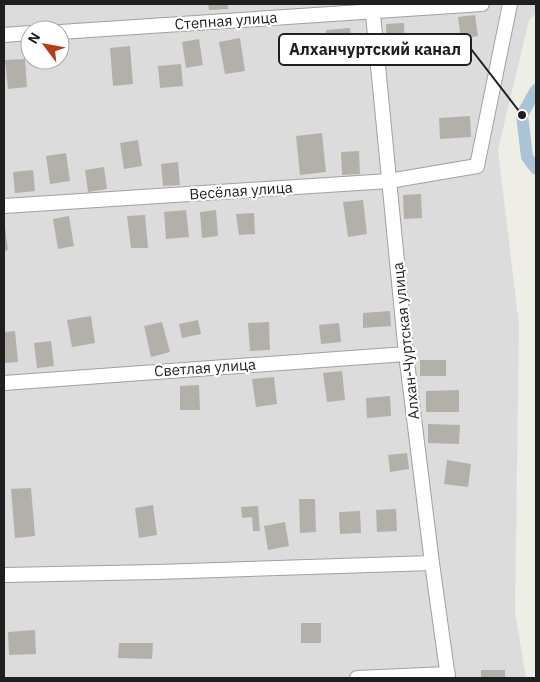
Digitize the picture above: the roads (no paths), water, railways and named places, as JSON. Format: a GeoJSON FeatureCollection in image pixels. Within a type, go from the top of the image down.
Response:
{"type":"FeatureCollection","features":[{"type":"Feature","properties":{"kind":"street","name":"Степная улица"},"geometry":{"type":"LineString","coordinates":[[70,31],[372,8],[482,4]]}},
{"type":"Feature","properties":{"kind":"street","name":"Весёлая улица"},"geometry":{"type":"LineString","coordinates":[[4,206],[389,181],[477,166],[510,4]]}},
{"type":"Feature","properties":{"kind":"street","name":"Алхан-Чуртская улица"},"geometry":{"type":"LineString","coordinates":[[372,8],[406,354],[448,676]]}},
{"type":"Feature","properties":{"kind":"street"},"geometry":{"type":"LineString","coordinates":[[4,35],[20,34]]}},
{"type":"Feature","properties":{"kind":"street","name":"Светлая улица"},"geometry":{"type":"LineString","coordinates":[[4,383],[406,354]]}},
{"type":"Feature","properties":{"kind":"street"},"geometry":{"type":"LineString","coordinates":[[4,575],[432,563]]}},
{"type":"Feature","properties":{"kind":"street"},"geometry":{"type":"LineString","coordinates":[[357,678],[448,676]]}},
{"type":"Feature","properties":{"kind":"waterway"},"geometry":{"type":"LineString","coordinates":[[536,90],[522,115],[527,157],[536,169]]}},
{"type":"Feature","properties":{"kind":"place","name":"Алханчуртский канал"},"geometry":{"type":"Point","coordinates":[522,115]}}]}
